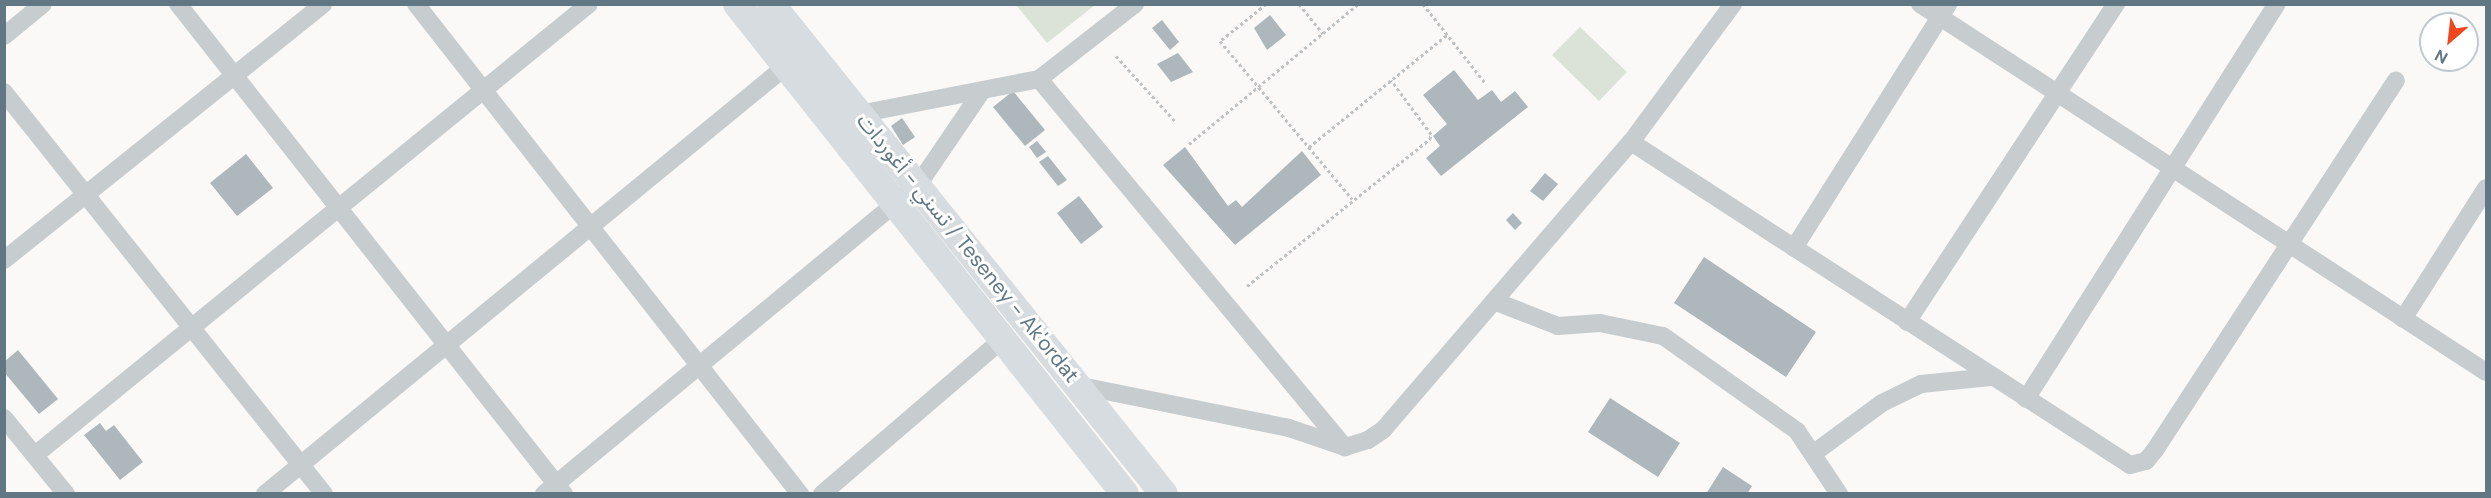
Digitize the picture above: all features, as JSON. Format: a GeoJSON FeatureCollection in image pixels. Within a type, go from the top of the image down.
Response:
{"type":"FeatureCollection","features":[{"type":"Feature","properties":{"kind":"main road"},"geometry":{"type":"LineString","coordinates":[[737,4],[1125,494]]}},
{"type":"Feature","properties":{"kind":"main road","name":"تسني - أغوردات / Teseney - Ak'ordat"},"geometry":{"type":"LineString","coordinates":[[771,4],[1081,386],[1164,494]]}},
{"type":"Feature","properties":{"kind":"street"},"geometry":{"type":"LineString","coordinates":[[4,36],[43,4]]}},
{"type":"Feature","properties":{"kind":"street"},"geometry":{"type":"LineString","coordinates":[[178,4],[448,346],[555,490],[918,185],[982,91]]}},
{"type":"Feature","properties":{"kind":"street"},"geometry":{"type":"LineString","coordinates":[[4,260],[323,4]]}},
{"type":"Feature","properties":{"kind":"street"},"geometry":{"type":"LineString","coordinates":[[416,4],[800,494]]}},
{"type":"Feature","properties":{"kind":"street"},"geometry":{"type":"LineString","coordinates":[[35,455],[486,93],[589,4]]}},
{"type":"Feature","properties":{"kind":"street"},"geometry":{"type":"LineString","coordinates":[[859,114],[1039,79],[1135,4]]}},
{"type":"Feature","properties":{"kind":"street"},"geometry":{"type":"LineString","coordinates":[[1081,386],[1289,428],[1344,447],[1383,430],[1630,142],[1733,4]]}},
{"type":"Feature","properties":{"kind":"street"},"geometry":{"type":"LineString","coordinates":[[1920,4],[1944,11],[2058,94],[2487,372]]}},
{"type":"Feature","properties":{"kind":"street"},"geometry":{"type":"LineString","coordinates":[[1907,322],[2116,4]]}},
{"type":"Feature","properties":{"kind":"street"},"geometry":{"type":"LineString","coordinates":[[2026,399],[2169,167],[2277,4]]}},
{"type":"Feature","properties":{"kind":"street"},"geometry":{"type":"LineString","coordinates":[[1794,249],[1944,11]]}},
{"type":"Feature","properties":{"kind":"street"},"geometry":{"type":"LineString","coordinates":[[265,494],[593,230],[786,66]]}},
{"type":"Feature","properties":{"kind":"street"},"geometry":{"type":"LineString","coordinates":[[1039,79],[1344,447]]}},
{"type":"Feature","properties":{"kind":"street"},"geometry":{"type":"LineString","coordinates":[[1630,142],[2130,465],[2146,461],[2396,81]]}},
{"type":"Feature","properties":{"kind":"street"},"geometry":{"type":"LineString","coordinates":[[4,92],[324,494]]}},
{"type":"Feature","properties":{"kind":"street"},"geometry":{"type":"LineString","coordinates":[[2403,319],[2487,188]]}},
{"type":"Feature","properties":{"kind":"street"},"geometry":{"type":"LineString","coordinates":[[1494,300],[1558,326],[1600,323],[1663,336],[1778,416],[1814,453],[1839,494]]}},
{"type":"Feature","properties":{"kind":"street"},"geometry":{"type":"LineString","coordinates":[[822,494],[1003,339]]}},
{"type":"Feature","properties":{"kind":"street"},"geometry":{"type":"LineString","coordinates":[[1814,453],[1882,403],[1921,384],[1991,376]]}},
{"type":"Feature","properties":{"kind":"street"},"geometry":{"type":"LineString","coordinates":[[4,418],[66,494]]}},
{"type":"Feature","properties":{"kind":"path"},"geometry":{"type":"LineString","coordinates":[[1266,4],[1220,41],[1352,199]]}},
{"type":"Feature","properties":{"kind":"path"},"geometry":{"type":"LineString","coordinates":[[1299,4],[1323,34]]}},
{"type":"Feature","properties":{"kind":"path"},"geometry":{"type":"LineString","coordinates":[[1189,144],[1358,4]]}},
{"type":"Feature","properties":{"kind":"path"},"geometry":{"type":"LineString","coordinates":[[1424,4],[1486,84]]}},
{"type":"Feature","properties":{"kind":"path"},"geometry":{"type":"LineString","coordinates":[[1309,147],[1447,35]]}},
{"type":"Feature","properties":{"kind":"path"},"geometry":{"type":"LineString","coordinates":[[1116,56],[1175,121]]}},
{"type":"Feature","properties":{"kind":"path"},"geometry":{"type":"LineString","coordinates":[[1247,286],[1352,199],[1430,139],[1431,134],[1391,80]]}},
{"type":"Feature","properties":{"kind":"shaded area"},"geometry":{"type":"Polygon","coordinates":[[[1016,5],[1095,5],[1047,43],[1016,5]]]}},
{"type":"Feature","properties":{"kind":"shaded area"},"geometry":{"type":"Polygon","coordinates":[[[1580,27],[1627,72],[1599,101],[1552,55],[1580,27]]]}},
{"type":"Feature","properties":{"kind":"building"},"geometry":{"type":"Polygon","coordinates":[[[1270,15],[1286,35],[1267,50],[1254,28],[1270,15]]]}},
{"type":"Feature","properties":{"kind":"building"},"geometry":{"type":"Polygon","coordinates":[[[1162,20],[1179,42],[1170,50],[1152,28],[1162,20]]]}},
{"type":"Feature","properties":{"kind":"building"},"geometry":{"type":"Polygon","coordinates":[[[1178,53],[1193,72],[1171,82],[1157,64],[1178,53]]]}},
{"type":"Feature","properties":{"kind":"building"},"geometry":{"type":"Polygon","coordinates":[[[1454,70],[1478,100],[1492,90],[1501,102],[1515,91],[1528,107],[1441,176],[1426,158],[1440,146],[1433,136],[1447,124],[1423,95],[1454,70]]]}},
{"type":"Feature","properties":{"kind":"building"},"geometry":{"type":"Polygon","coordinates":[[[1013,91],[1045,130],[1025,146],[993,107],[1013,91]]]}},
{"type":"Feature","properties":{"kind":"building"},"geometry":{"type":"Polygon","coordinates":[[[902,118],[915,137],[903,145],[891,126],[902,118]]]}},
{"type":"Feature","properties":{"kind":"building"},"geometry":{"type":"Polygon","coordinates":[[[1037,141],[1046,152],[1037,158],[1029,147],[1037,141]]]}},
{"type":"Feature","properties":{"kind":"building"},"geometry":{"type":"Polygon","coordinates":[[[1185,147],[1228,206],[1236,200],[1242,207],[1302,151],[1321,175],[1235,245],[1163,165],[1185,147]]]}},
{"type":"Feature","properties":{"kind":"building"},"geometry":{"type":"Polygon","coordinates":[[[246,154],[273,188],[237,216],[210,183],[246,154]]]}},
{"type":"Feature","properties":{"kind":"building"},"geometry":{"type":"Polygon","coordinates":[[[1048,156],[1067,180],[1058,186],[1039,162],[1048,156]]]}},
{"type":"Feature","properties":{"kind":"building"},"geometry":{"type":"Polygon","coordinates":[[[1545,173],[1558,184],[1543,201],[1530,191],[1545,173]]]}},
{"type":"Feature","properties":{"kind":"building"},"geometry":{"type":"Polygon","coordinates":[[[1079,196],[1103,227],[1081,244],[1057,213],[1079,196]]]}},
{"type":"Feature","properties":{"kind":"building"},"geometry":{"type":"Polygon","coordinates":[[[1513,213],[1522,223],[1515,230],[1506,220],[1513,213]]]}},
{"type":"Feature","properties":{"kind":"building"},"geometry":{"type":"Polygon","coordinates":[[[1704,257],[1816,332],[1786,377],[1674,303],[1704,257]]]}},
{"type":"Feature","properties":{"kind":"building"},"geometry":{"type":"Polygon","coordinates":[[[18,350],[58,399],[39,414],[4,372],[4,362],[18,350]]]}},
{"type":"Feature","properties":{"kind":"building"},"geometry":{"type":"Polygon","coordinates":[[[1610,398],[1680,443],[1658,477],[1588,432],[1610,398]]]}},
{"type":"Feature","properties":{"kind":"building"},"geometry":{"type":"Polygon","coordinates":[[[100,423],[106,431],[114,425],[143,462],[120,480],[84,435],[100,423]]]}},
{"type":"Feature","properties":{"kind":"building"},"geometry":{"type":"Polygon","coordinates":[[[1723,467],[1752,486],[1747,494],[1706,494],[1723,467]]]}}]}
